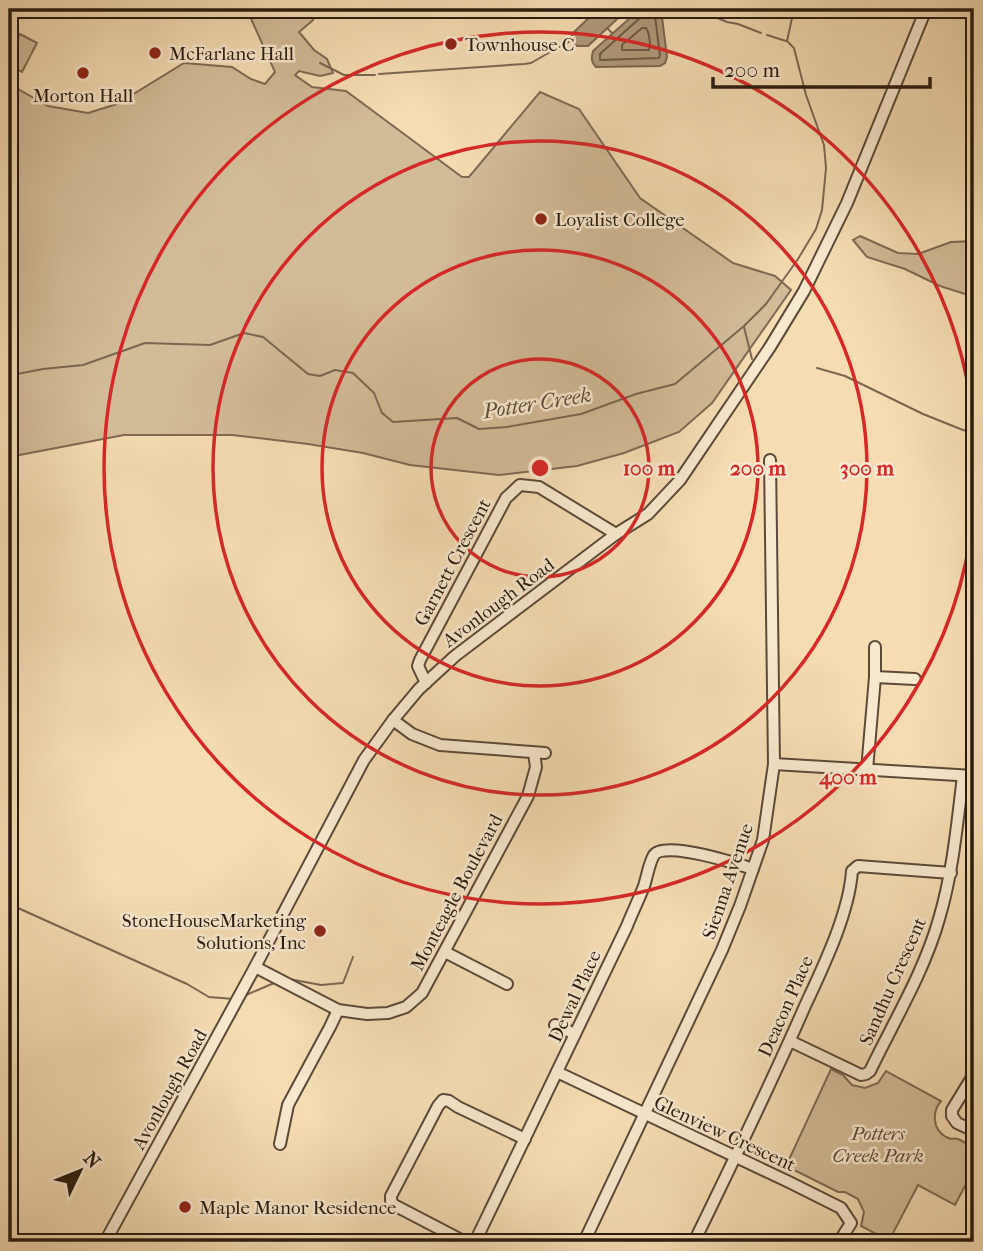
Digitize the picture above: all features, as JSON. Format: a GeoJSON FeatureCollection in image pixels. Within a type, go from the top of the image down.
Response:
{"type":"FeatureCollection","features":[{"type":"Feature","properties":{"kind":"street","name":"Avonlough Road"},"geometry":{"type":"LineString","coordinates":[[105,1242],[255,967],[360,766],[393,720],[455,656],[615,534],[648,514],[680,480],[770,347],[804,291],[847,203],[926,9]]}},
{"type":"Feature","properties":{"kind":"street","name":"Sienna Avenue"},"geometry":{"type":"LineString","coordinates":[[584,1242],[722,950],[762,840],[774,764],[770,460]]}},
{"type":"Feature","properties":{"kind":"street","name":"Garnett Crescent"},"geometry":{"type":"LineString","coordinates":[[426,683],[418,666],[420,660],[506,498],[520,485],[539,487],[615,534]]}},
{"type":"Feature","properties":{"kind":"street"},"geometry":{"type":"LineString","coordinates":[[867,770],[875,647]]}},
{"type":"Feature","properties":{"kind":"street"},"geometry":{"type":"LineString","coordinates":[[875,677],[915,679]]}},
{"type":"Feature","properties":{"kind":"street","name":"Monteagle Boulevard"},"geometry":{"type":"LineString","coordinates":[[255,967],[338,1010],[367,1014],[388,1013],[406,1007],[422,993],[445,952],[528,796],[540,753],[440,745],[412,734],[393,720]]}},
{"type":"Feature","properties":{"kind":"street"},"geometry":{"type":"LineString","coordinates":[[774,764],[968,776]]}},
{"type":"Feature","properties":{"kind":"street","name":"Sandhu Crescent"},"geometry":{"type":"LineString","coordinates":[[790,1041],[861,1074],[870,1070],[925,958],[939,921],[951,873],[968,776]]}},
{"type":"Feature","properties":{"kind":"street","name":"Dewal Place"},"geometry":{"type":"LineString","coordinates":[[475,1242],[627,926],[654,854],[667,850],[693,853],[753,869]]}},
{"type":"Feature","properties":{"kind":"street","name":"Deacon Place"},"geometry":{"type":"LineString","coordinates":[[694,1242],[790,1041],[830,949],[854,867],[951,873]]}},
{"type":"Feature","properties":{"kind":"street"},"geometry":{"type":"LineString","coordinates":[[445,952],[507,984]]}},
{"type":"Feature","properties":{"kind":"street"},"geometry":{"type":"LineString","coordinates":[[280,1144],[288,1105],[338,1010]]}},
{"type":"Feature","properties":{"kind":"street"},"geometry":{"type":"LineString","coordinates":[[555,1025],[575,1034]]}},
{"type":"Feature","properties":{"kind":"street","name":"Glenview Crescent"},"geometry":{"type":"LineString","coordinates":[[557,1072],[841,1208],[851,1223],[839,1242]]}},
{"type":"Feature","properties":{"kind":"street"},"geometry":{"type":"LineString","coordinates":[[974,1074],[952,1110],[952,1116],[957,1123],[974,1131]]}},
{"type":"Feature","properties":{"kind":"street"},"geometry":{"type":"LineString","coordinates":[[464,1242],[394,1206],[391,1201],[391,1196],[438,1106],[443,1100],[449,1101],[525,1139]]}},
{"type":"Feature","properties":{"kind":"green space"},"geometry":{"type":"Polygon","coordinates":[[[243,9],[318,9],[319,12],[312,21],[299,32],[314,50],[327,59],[333,73],[320,76],[299,71],[295,75],[312,87],[346,91],[462,177],[469,177],[540,92],[579,109],[640,198],[733,263],[775,276],[791,290],[712,403],[679,432],[624,453],[577,466],[499,475],[410,465],[363,453],[232,435],[124,435],[9,457],[9,84],[48,106],[88,113],[117,104],[184,63],[232,67],[265,84],[275,72],[248,12],[243,9]]]}},
{"type":"Feature","properties":{"kind":"green space"},"geometry":{"type":"Polygon","coordinates":[[[20,34],[37,43],[22,72],[9,65],[9,55],[20,34]]]}},
{"type":"Feature","properties":{"kind":"green space"},"geometry":{"type":"Polygon","coordinates":[[[860,236],[898,253],[918,254],[951,242],[974,241],[974,297],[867,257],[853,240],[860,236]]]}},
{"type":"Feature","properties":{"kind":"green space","name":"Potters Creek Park"},"geometry":{"type":"Polygon","coordinates":[[[831,1069],[843,1075],[852,1085],[865,1088],[878,1083],[886,1071],[941,1101],[935,1115],[938,1130],[950,1139],[958,1139],[974,1148],[974,1169],[955,1205],[918,1185],[889,1241],[861,1226],[864,1212],[858,1199],[786,1166],[831,1069]]]}},
{"type":"Feature","properties":{"kind":"water"},"geometry":{"type":"Polygon","coordinates":[[[598,9],[628,9],[588,46],[577,46],[572,41],[572,34],[598,9]]]}},
{"type":"Feature","properties":{"kind":"water"},"geometry":{"type":"Polygon","coordinates":[[[640,9],[661,9],[667,57],[665,63],[660,66],[596,67],[592,60],[593,51],[640,9]]]}},
{"type":"Feature","properties":{"kind":"waterway","name":"Potter Creek"},"geometry":{"type":"LineString","coordinates":[[9,374],[83,365],[145,343],[210,345],[244,333],[263,337],[308,374],[320,376],[335,370],[353,373],[374,393],[382,413],[393,422],[457,418],[479,429],[581,414],[636,394],[675,384],[766,304],[816,229],[822,210],[826,168],[824,145],[806,95],[794,48],[787,41],[794,9]]}},
{"type":"Feature","properties":{"kind":"waterway"},"geometry":{"type":"LineString","coordinates":[[661,12],[682,11],[715,17],[761,33]]}},
{"type":"Feature","properties":{"kind":"waterway"},"geometry":{"type":"LineString","coordinates":[[607,28],[612,33]]}},
{"type":"Feature","properties":{"kind":"waterway"},"geometry":{"type":"LineString","coordinates":[[767,35],[786,41]]}},
{"type":"Feature","properties":{"kind":"waterway"},"geometry":{"type":"LineString","coordinates":[[559,47],[572,40]]}},
{"type":"Feature","properties":{"kind":"waterway"},"geometry":{"type":"LineString","coordinates":[[379,74],[524,64],[552,51]]}},
{"type":"Feature","properties":{"kind":"waterway"},"geometry":{"type":"LineString","coordinates":[[320,63],[344,75],[375,75]]}},
{"type":"Feature","properties":{"kind":"waterway"},"geometry":{"type":"LineString","coordinates":[[744,327],[752,359]]}},
{"type":"Feature","properties":{"kind":"waterway"},"geometry":{"type":"LineString","coordinates":[[817,368],[845,376],[923,414],[974,433]]}},
{"type":"Feature","properties":{"kind":"waterway"},"geometry":{"type":"LineString","coordinates":[[9,904],[187,984],[209,997],[234,999]]}},
{"type":"Feature","properties":{"kind":"waterway"},"geometry":{"type":"LineString","coordinates":[[289,979],[321,985],[343,983],[353,957]]}},
{"type":"Feature","properties":{"kind":"waterway"},"geometry":{"type":"LineString","coordinates":[[246,995],[274,983]]}},
{"type":"Feature","properties":{"kind":"place","name":"Townhouse C"},"geometry":{"type":"Point","coordinates":[451,44]}},
{"type":"Feature","properties":{"kind":"place","name":"McFarlane Hall"},"geometry":{"type":"Point","coordinates":[155,53]}},
{"type":"Feature","properties":{"kind":"place","name":"Morton Hall"},"geometry":{"type":"Point","coordinates":[83,73]}},
{"type":"Feature","properties":{"kind":"place","name":"Loyalist College"},"geometry":{"type":"Point","coordinates":[541,219]}},
{"type":"Feature","properties":{"kind":"place","name":"StoneHouseMarketing Solutions, Inc"},"geometry":{"type":"Point","coordinates":[320,931]}},
{"type":"Feature","properties":{"kind":"place","name":"Maple Manor Residence"},"geometry":{"type":"Point","coordinates":[185,1207]}}]}
